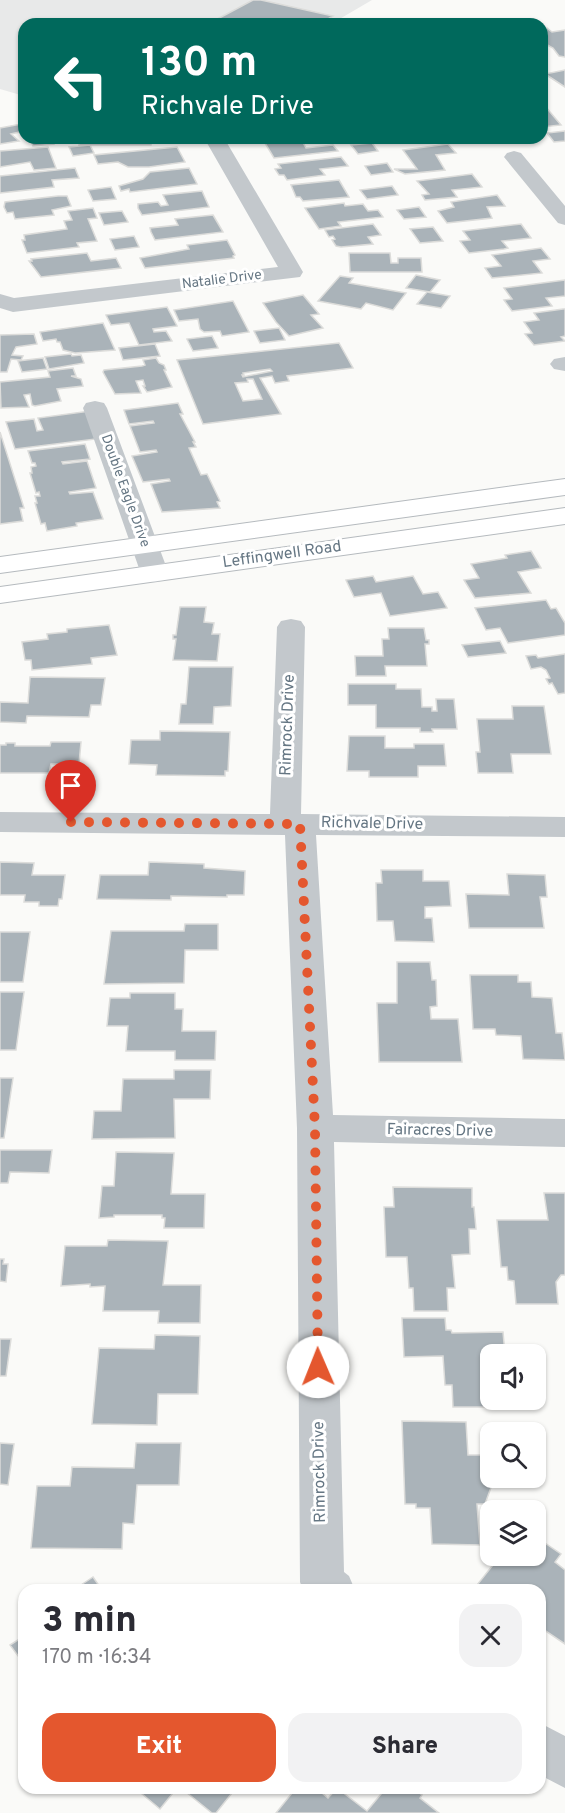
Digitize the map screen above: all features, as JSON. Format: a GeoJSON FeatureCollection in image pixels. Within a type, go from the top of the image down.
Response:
{"type":"FeatureCollection","features":[{"type":"Feature","properties":{"kind":"main road","name":"Leffingwell Road"},"geometry":{"type":"LineString","coordinates":[[0,565],[565,487]]}},
{"type":"Feature","properties":{"kind":"main road","name":"Leffingwell Road"},"geometry":{"type":"LineString","coordinates":[[0,595],[565,516]]}},
{"type":"Feature","properties":{"kind":"street","name":"Natalie Drive"},"geometry":{"type":"LineString","coordinates":[[0,301],[13,305],[292,272],[218,144]]}},
{"type":"Feature","properties":{"kind":"street"},"geometry":{"type":"LineString","coordinates":[[514,158],[565,219]]}},
{"type":"Feature","properties":{"kind":"street","name":"Double Eagle Drive"},"geometry":{"type":"LineString","coordinates":[[95,408],[154,574]]}},
{"type":"Feature","properties":{"kind":"street","name":"Rimrock Drive"},"geometry":{"type":"LineString","coordinates":[[291,627],[292,823],[315,1128],[327,1584]]}},
{"type":"Feature","properties":{"kind":"street","name":"Richvale Drive"},"geometry":{"type":"LineString","coordinates":[[0,822],[565,827]]}},
{"type":"Feature","properties":{"kind":"street","name":"Fairacres Drive"},"geometry":{"type":"LineString","coordinates":[[315,1128],[565,1133]]}},
{"type":"Feature","properties":{"kind":"street"},"geometry":{"type":"LineString","coordinates":[[546,1751],[565,1765]]}},
{"type":"Feature","properties":{"kind":"shaded area"},"geometry":{"type":"Polygon","coordinates":[[[0,0],[372,0],[341,18],[18,18],[18,94],[0,89],[0,0]]]}},
{"type":"Feature","properties":{"kind":"building"},"geometry":{"type":"Polygon","coordinates":[[[253,0],[333,16],[330,18],[219,18],[253,0]]]}},
{"type":"Feature","properties":{"kind":"building"},"geometry":{"type":"Polygon","coordinates":[[[548,29],[552,32],[565,30],[565,57],[559,56],[548,45],[548,29]]]}},
{"type":"Feature","properties":{"kind":"building"},"geometry":{"type":"Polygon","coordinates":[[[565,70],[565,87],[548,76],[548,73],[565,70]]]}},
{"type":"Feature","properties":{"kind":"building"},"geometry":{"type":"Polygon","coordinates":[[[548,110],[550,112],[561,125],[548,126],[548,110]]]}},
{"type":"Feature","properties":{"kind":"building"},"geometry":{"type":"Polygon","coordinates":[[[18,125],[18,132],[11,134],[18,141],[0,144],[0,128],[18,125]]]}},
{"type":"Feature","properties":{"kind":"building"},"geometry":{"type":"Polygon","coordinates":[[[565,131],[565,141],[554,142],[548,133],[565,131]]]}},
{"type":"Feature","properties":{"kind":"building"},"geometry":{"type":"Polygon","coordinates":[[[79,144],[151,144],[151,145],[79,144]]]}},
{"type":"Feature","properties":{"kind":"building"},"geometry":{"type":"Polygon","coordinates":[[[266,144],[304,144],[306,148],[333,145],[338,151],[274,158],[266,144]]]}},
{"type":"Feature","properties":{"kind":"building"},"geometry":{"type":"Polygon","coordinates":[[[373,144],[378,151],[358,154],[351,145],[373,144]]]}},
{"type":"Feature","properties":{"kind":"building"},"geometry":{"type":"Polygon","coordinates":[[[448,144],[456,153],[436,155],[445,170],[405,174],[394,169],[417,169],[403,150],[448,144]]]}},
{"type":"Feature","properties":{"kind":"building"},"geometry":{"type":"Polygon","coordinates":[[[90,145],[94,153],[73,156],[69,147],[90,145]]]}},
{"type":"Feature","properties":{"kind":"building"},"geometry":{"type":"Polygon","coordinates":[[[48,147],[56,168],[34,170],[30,162],[0,167],[0,151],[48,147]]]}},
{"type":"Feature","properties":{"kind":"building"},"geometry":{"type":"Polygon","coordinates":[[[177,147],[185,162],[149,167],[128,167],[118,162],[98,164],[94,155],[177,147]]]}},
{"type":"Feature","properties":{"kind":"building"},"geometry":{"type":"Polygon","coordinates":[[[341,157],[348,166],[320,169],[325,175],[287,180],[275,169],[281,168],[278,164],[341,157]]]}},
{"type":"Feature","properties":{"kind":"building"},"geometry":{"type":"Polygon","coordinates":[[[387,163],[393,172],[371,175],[365,166],[387,163]]]}},
{"type":"Feature","properties":{"kind":"building"},"geometry":{"type":"Polygon","coordinates":[[[75,168],[79,178],[52,180],[54,187],[0,193],[0,176],[75,168]]]}},
{"type":"Feature","properties":{"kind":"building"},"geometry":{"type":"Polygon","coordinates":[[[189,168],[197,184],[130,192],[129,189],[121,191],[119,186],[143,179],[150,172],[189,168]]]}},
{"type":"Feature","properties":{"kind":"building"},"geometry":{"type":"Polygon","coordinates":[[[472,174],[482,187],[452,190],[457,197],[425,200],[422,195],[429,194],[417,181],[472,174]]]}},
{"type":"Feature","properties":{"kind":"building"},"geometry":{"type":"Polygon","coordinates":[[[339,180],[349,197],[303,201],[300,197],[296,197],[291,185],[339,180]]]}},
{"type":"Feature","properties":{"kind":"building"},"geometry":{"type":"Polygon","coordinates":[[[392,186],[398,195],[367,199],[360,190],[392,186]]]}},
{"type":"Feature","properties":{"kind":"building"},"geometry":{"type":"Polygon","coordinates":[[[111,187],[116,199],[93,201],[88,190],[111,187]]]}},
{"type":"Feature","properties":{"kind":"building"},"geometry":{"type":"Polygon","coordinates":[[[202,191],[209,207],[142,215],[138,208],[138,204],[158,202],[161,206],[168,205],[163,195],[202,191]]]}},
{"type":"Feature","properties":{"kind":"building"},"geometry":{"type":"Polygon","coordinates":[[[497,195],[505,206],[487,207],[492,218],[447,223],[438,211],[454,207],[451,202],[497,195]]]}},
{"type":"Feature","properties":{"kind":"building"},"geometry":{"type":"Polygon","coordinates":[[[67,196],[71,206],[52,210],[54,215],[15,219],[13,212],[7,213],[4,207],[5,202],[67,196]]]}},
{"type":"Feature","properties":{"kind":"building"},"geometry":{"type":"Polygon","coordinates":[[[344,203],[345,206],[363,204],[368,211],[378,210],[383,217],[338,222],[341,226],[319,229],[305,208],[344,203]]]}},
{"type":"Feature","properties":{"kind":"building"},"geometry":{"type":"Polygon","coordinates":[[[419,207],[426,217],[404,219],[397,210],[419,207]]]}},
{"type":"Feature","properties":{"kind":"building"},"geometry":{"type":"Polygon","coordinates":[[[93,208],[97,218],[88,219],[97,241],[77,243],[79,247],[27,253],[22,240],[25,240],[24,235],[67,229],[64,221],[72,220],[68,211],[93,208]]]}},
{"type":"Feature","properties":{"kind":"building"},"geometry":{"type":"Polygon","coordinates":[[[122,211],[128,222],[104,225],[99,213],[122,211]]]}},
{"type":"Feature","properties":{"kind":"building"},"geometry":{"type":"Polygon","coordinates":[[[213,215],[223,232],[155,240],[150,228],[178,225],[175,219],[213,215]]]}},
{"type":"Feature","properties":{"kind":"building"},"geometry":{"type":"Polygon","coordinates":[[[373,224],[381,235],[368,237],[373,244],[336,246],[332,240],[335,239],[333,236],[329,237],[325,230],[373,224]]]}},
{"type":"Feature","properties":{"kind":"building"},"geometry":{"type":"Polygon","coordinates":[[[521,224],[531,238],[502,241],[508,248],[469,253],[460,241],[470,240],[463,231],[521,224]]]}},
{"type":"Feature","properties":{"kind":"building"},"geometry":{"type":"Polygon","coordinates":[[[433,227],[443,241],[420,243],[410,229],[433,227]]]}},
{"type":"Feature","properties":{"kind":"building"},"geometry":{"type":"Polygon","coordinates":[[[134,236],[139,247],[115,250],[110,239],[134,236]]]}},
{"type":"Feature","properties":{"kind":"building"},"geometry":{"type":"Polygon","coordinates":[[[227,240],[235,255],[234,258],[145,268],[140,258],[189,249],[187,245],[227,240]]]}},
{"type":"Feature","properties":{"kind":"building"},"geometry":{"type":"Polygon","coordinates":[[[541,248],[550,259],[533,261],[542,273],[492,278],[485,268],[501,266],[492,255],[541,248]]]}},
{"type":"Feature","properties":{"kind":"building"},"geometry":{"type":"Polygon","coordinates":[[[87,253],[91,261],[116,258],[121,268],[41,277],[29,261],[32,261],[31,259],[87,253]]]}},
{"type":"Feature","properties":{"kind":"building"},"geometry":{"type":"Polygon","coordinates":[[[349,253],[390,253],[391,263],[398,263],[398,258],[421,258],[422,272],[350,272],[349,253]]]}},
{"type":"Feature","properties":{"kind":"building"},"geometry":{"type":"Polygon","coordinates":[[[416,275],[440,280],[430,292],[406,288],[416,275]]]}},
{"type":"Feature","properties":{"kind":"building"},"geometry":{"type":"Polygon","coordinates":[[[340,276],[353,278],[349,283],[406,293],[393,310],[366,303],[361,309],[318,301],[340,276]]]}},
{"type":"Feature","properties":{"kind":"building"},"geometry":{"type":"Polygon","coordinates":[[[565,280],[565,296],[546,298],[552,306],[512,311],[504,300],[512,299],[504,288],[565,280]]]}},
{"type":"Feature","properties":{"kind":"building"},"geometry":{"type":"Polygon","coordinates":[[[427,292],[450,296],[441,308],[417,304],[427,292]]]}},
{"type":"Feature","properties":{"kind":"building"},"geometry":{"type":"Polygon","coordinates":[[[303,295],[319,314],[311,315],[323,328],[289,336],[263,303],[303,295]]]}},
{"type":"Feature","properties":{"kind":"building"},"geometry":{"type":"Polygon","coordinates":[[[233,301],[249,332],[222,336],[220,331],[204,332],[200,329],[198,319],[179,321],[174,310],[233,301]]]}},
{"type":"Feature","properties":{"kind":"building"},"geometry":{"type":"Polygon","coordinates":[[[167,307],[177,326],[153,329],[154,332],[166,331],[172,341],[139,345],[129,323],[111,325],[106,315],[167,307]]]}},
{"type":"Feature","properties":{"kind":"building"},"geometry":{"type":"Polygon","coordinates":[[[565,309],[565,336],[561,337],[565,341],[534,345],[525,334],[532,333],[524,322],[539,320],[534,313],[565,309]]]}},
{"type":"Feature","properties":{"kind":"building"},"geometry":{"type":"Polygon","coordinates":[[[103,323],[115,350],[75,353],[63,350],[56,339],[43,341],[40,332],[103,323]]]}},
{"type":"Feature","properties":{"kind":"building"},"geometry":{"type":"Polygon","coordinates":[[[279,328],[285,340],[260,343],[254,331],[279,328]]]}},
{"type":"Feature","properties":{"kind":"building"},"geometry":{"type":"Polygon","coordinates":[[[34,334],[37,344],[16,347],[12,355],[23,356],[21,360],[11,359],[7,372],[0,372],[0,335],[34,334]]]}},
{"type":"Feature","properties":{"kind":"building"},"geometry":{"type":"Polygon","coordinates":[[[212,336],[218,348],[193,351],[187,339],[212,336]]]}},
{"type":"Feature","properties":{"kind":"building"},"geometry":{"type":"Polygon","coordinates":[[[339,343],[353,368],[287,376],[289,381],[275,383],[272,376],[260,378],[281,414],[203,424],[177,360],[339,343]],[[270,369],[242,375],[243,377],[272,371],[270,369]],[[247,379],[248,382],[235,383],[243,401],[262,399],[253,379],[247,379]]]}},
{"type":"Feature","properties":{"kind":"building"},"geometry":{"type":"Polygon","coordinates":[[[155,344],[160,356],[123,360],[119,348],[155,344]]]}},
{"type":"Feature","properties":{"kind":"building"},"geometry":{"type":"Polygon","coordinates":[[[71,354],[72,356],[81,355],[84,363],[49,369],[45,357],[71,354]]]}},
{"type":"Feature","properties":{"kind":"building"},"geometry":{"type":"Polygon","coordinates":[[[43,358],[47,369],[22,372],[18,361],[43,358]]]}},
{"type":"Feature","properties":{"kind":"building"},"geometry":{"type":"Polygon","coordinates":[[[156,358],[164,365],[172,387],[147,392],[143,386],[145,386],[143,380],[136,381],[141,393],[115,394],[103,372],[104,370],[142,366],[145,365],[143,360],[156,358]]]}},
{"type":"Feature","properties":{"kind":"building"},"geometry":{"type":"Polygon","coordinates":[[[73,368],[76,376],[71,376],[81,379],[83,386],[57,389],[61,401],[35,406],[32,405],[30,394],[24,395],[29,407],[1,408],[0,382],[50,377],[48,371],[73,368]]]}},
{"type":"Feature","properties":{"kind":"building"},"geometry":{"type":"Polygon","coordinates":[[[178,403],[183,414],[180,414],[195,442],[193,442],[196,447],[189,448],[201,475],[207,474],[220,501],[217,502],[220,508],[162,512],[151,484],[170,481],[169,479],[143,482],[132,456],[157,452],[156,450],[140,452],[130,426],[154,423],[153,421],[129,424],[124,410],[178,403]]]}},
{"type":"Feature","properties":{"kind":"building"},"geometry":{"type":"Polygon","coordinates":[[[90,411],[104,438],[15,449],[6,422],[34,419],[37,431],[43,430],[38,418],[90,411]]]}},
{"type":"Feature","properties":{"kind":"building"},"geometry":{"type":"Polygon","coordinates":[[[0,432],[24,508],[20,508],[23,521],[0,524],[0,432]]]}},
{"type":"Feature","properties":{"kind":"building"},"geometry":{"type":"Polygon","coordinates":[[[85,444],[90,459],[62,462],[63,464],[87,461],[96,488],[69,492],[70,494],[93,492],[103,519],[47,531],[45,523],[41,524],[35,503],[37,503],[35,496],[40,496],[39,492],[36,493],[30,473],[32,473],[31,467],[36,466],[32,463],[28,451],[85,444]]]}},
{"type":"Feature","properties":{"kind":"building"},"geometry":{"type":"Polygon","coordinates":[[[531,551],[541,568],[518,572],[531,593],[475,598],[464,580],[479,578],[471,564],[531,551]]]}},
{"type":"Feature","properties":{"kind":"building"},"geometry":{"type":"Polygon","coordinates":[[[373,576],[376,582],[413,576],[423,594],[438,592],[447,608],[390,616],[381,593],[354,597],[346,580],[373,576]]]}},
{"type":"Feature","properties":{"kind":"building"},"geometry":{"type":"Polygon","coordinates":[[[546,600],[551,609],[556,608],[565,623],[565,635],[508,643],[500,628],[486,630],[475,608],[546,600]]]}},
{"type":"Feature","properties":{"kind":"building"},"geometry":{"type":"Polygon","coordinates":[[[180,607],[206,607],[204,622],[214,623],[212,634],[220,634],[217,661],[173,660],[176,639],[173,639],[173,635],[176,635],[180,607]]]}},
{"type":"Feature","properties":{"kind":"building"},"geometry":{"type":"Polygon","coordinates":[[[109,625],[117,655],[91,658],[92,664],[32,670],[31,660],[25,660],[22,642],[48,639],[47,634],[67,632],[67,629],[109,625]]]}},
{"type":"Feature","properties":{"kind":"building"},"geometry":{"type":"Polygon","coordinates":[[[388,628],[424,628],[426,640],[429,640],[429,644],[425,644],[427,666],[385,666],[386,676],[356,676],[355,656],[383,656],[382,639],[389,639],[388,628]]]}},
{"type":"Feature","properties":{"kind":"building"},"geometry":{"type":"Polygon","coordinates":[[[500,641],[506,653],[468,657],[462,645],[500,641]]]}},
{"type":"Feature","properties":{"kind":"building"},"geometry":{"type":"Polygon","coordinates":[[[565,654],[565,693],[558,694],[552,683],[549,684],[546,679],[550,678],[546,670],[541,667],[531,669],[526,656],[536,655],[538,658],[565,654]]]}},
{"type":"Feature","properties":{"kind":"building"},"geometry":{"type":"Polygon","coordinates":[[[189,667],[233,667],[231,706],[214,707],[213,724],[179,724],[181,704],[186,704],[189,667]]]}},
{"type":"Feature","properties":{"kind":"building"},"geometry":{"type":"Polygon","coordinates":[[[30,677],[105,678],[101,705],[91,705],[89,717],[27,716],[26,723],[0,722],[0,702],[28,703],[30,677]]]}},
{"type":"Feature","properties":{"kind":"building"},"geometry":{"type":"Polygon","coordinates":[[[348,684],[396,684],[396,689],[421,689],[422,707],[432,707],[432,711],[437,711],[436,699],[454,699],[457,729],[432,729],[433,732],[420,732],[420,728],[376,728],[376,705],[348,705],[348,684]]]}},
{"type":"Feature","properties":{"kind":"building"},"geometry":{"type":"Polygon","coordinates":[[[512,706],[544,706],[551,754],[511,754],[513,773],[478,773],[476,752],[480,752],[477,719],[513,719],[512,706]]]}},
{"type":"Feature","properties":{"kind":"building"},"geometry":{"type":"Polygon","coordinates":[[[160,731],[230,732],[228,771],[225,771],[225,776],[156,775],[157,765],[129,764],[131,740],[160,740],[160,731]]]}},
{"type":"Feature","properties":{"kind":"building"},"geometry":{"type":"Polygon","coordinates":[[[349,736],[385,736],[385,748],[414,748],[414,744],[444,744],[446,766],[418,766],[418,777],[369,777],[369,771],[347,771],[349,736]]]}},
{"type":"Feature","properties":{"kind":"building"},"geometry":{"type":"Polygon","coordinates":[[[51,742],[81,742],[79,764],[51,764],[49,773],[0,773],[0,745],[15,743],[15,746],[50,746],[51,742]]]}},
{"type":"Feature","properties":{"kind":"building"},"geometry":{"type":"Polygon","coordinates":[[[0,862],[34,863],[32,875],[65,875],[62,899],[59,899],[58,906],[39,906],[39,902],[24,902],[25,895],[0,895],[0,862]]]}},
{"type":"Feature","properties":{"kind":"building"},"geometry":{"type":"Polygon","coordinates":[[[149,862],[204,864],[204,868],[245,871],[244,895],[171,896],[171,900],[97,899],[100,875],[148,875],[149,862]]]}},
{"type":"Feature","properties":{"kind":"building"},"geometry":{"type":"Polygon","coordinates":[[[381,870],[423,870],[423,881],[449,881],[451,906],[425,907],[425,918],[432,918],[434,942],[395,941],[393,921],[377,921],[376,883],[382,883],[381,870]]]}},
{"type":"Feature","properties":{"kind":"building"},"geometry":{"type":"Polygon","coordinates":[[[507,874],[545,875],[547,897],[540,897],[544,928],[469,928],[466,894],[509,895],[507,874]]]}},
{"type":"Feature","properties":{"kind":"building"},"geometry":{"type":"Polygon","coordinates":[[[185,924],[218,924],[218,950],[185,950],[184,983],[104,984],[111,931],[184,931],[185,924]]]}},
{"type":"Feature","properties":{"kind":"building"},"geometry":{"type":"Polygon","coordinates":[[[0,932],[30,932],[23,982],[0,982],[0,932]]]}},
{"type":"Feature","properties":{"kind":"building"},"geometry":{"type":"Polygon","coordinates":[[[397,962],[430,962],[432,980],[436,980],[437,1006],[430,1007],[431,1019],[458,1019],[462,1062],[379,1062],[377,1003],[397,1003],[397,962]]]}},
{"type":"Feature","properties":{"kind":"building"},"geometry":{"type":"Polygon","coordinates":[[[470,975],[518,975],[518,982],[531,982],[532,997],[552,998],[556,1033],[562,1033],[565,1060],[523,1059],[521,1036],[496,1035],[495,1029],[473,1029],[470,975]]]}},
{"type":"Feature","properties":{"kind":"building"},"geometry":{"type":"Polygon","coordinates":[[[0,992],[24,992],[16,1050],[0,1050],[0,992]]]}},
{"type":"Feature","properties":{"kind":"building"},"geometry":{"type":"Polygon","coordinates":[[[130,993],[175,993],[175,1009],[183,1009],[182,1031],[216,1031],[215,1060],[175,1060],[175,1051],[126,1051],[128,1026],[107,1026],[110,998],[130,998],[130,993]]]}},
{"type":"Feature","properties":{"kind":"building"},"geometry":{"type":"Polygon","coordinates":[[[174,1070],[211,1070],[210,1099],[174,1099],[175,1138],[92,1139],[94,1111],[121,1111],[123,1079],[174,1079],[174,1070]]]}},
{"type":"Feature","properties":{"kind":"building"},"geometry":{"type":"Polygon","coordinates":[[[0,1078],[13,1078],[4,1138],[0,1138],[0,1078]]]}},
{"type":"Feature","properties":{"kind":"building"},"geometry":{"type":"Polygon","coordinates":[[[0,1150],[52,1150],[49,1173],[10,1172],[8,1183],[0,1183],[0,1150]]]}},
{"type":"Feature","properties":{"kind":"building"},"geometry":{"type":"Polygon","coordinates":[[[116,1152],[174,1153],[171,1194],[205,1194],[204,1228],[164,1228],[165,1218],[162,1218],[162,1215],[114,1215],[114,1217],[99,1218],[102,1186],[114,1186],[116,1152]]]}},
{"type":"Feature","properties":{"kind":"building"},"geometry":{"type":"Polygon","coordinates":[[[393,1187],[472,1188],[472,1207],[474,1207],[476,1229],[469,1229],[470,1254],[452,1255],[455,1288],[447,1288],[448,1311],[414,1311],[413,1288],[409,1288],[407,1257],[386,1257],[384,1207],[394,1207],[393,1187]]]}},
{"type":"Feature","properties":{"kind":"building"},"geometry":{"type":"Polygon","coordinates":[[[544,1193],[565,1193],[565,1275],[561,1275],[556,1282],[558,1304],[516,1304],[514,1281],[508,1280],[507,1267],[501,1267],[497,1220],[548,1220],[544,1193]]]}},
{"type":"Feature","properties":{"kind":"building"},"geometry":{"type":"Polygon","coordinates":[[[108,1240],[168,1241],[163,1285],[201,1285],[200,1323],[158,1323],[159,1311],[103,1311],[105,1286],[90,1287],[90,1284],[61,1286],[65,1246],[107,1246],[108,1240]]]}},
{"type":"Feature","properties":{"kind":"building"},"geometry":{"type":"Polygon","coordinates":[[[0,1259],[4,1259],[3,1264],[8,1264],[6,1282],[0,1281],[0,1259]]]}},
{"type":"Feature","properties":{"kind":"building"},"geometry":{"type":"Polygon","coordinates":[[[402,1318],[445,1318],[446,1330],[451,1330],[452,1333],[503,1332],[504,1344],[480,1344],[480,1407],[453,1407],[452,1385],[445,1385],[443,1356],[404,1357],[402,1318]]]}},
{"type":"Feature","properties":{"kind":"building"},"geometry":{"type":"Polygon","coordinates":[[[155,1335],[200,1336],[198,1394],[158,1394],[157,1425],[92,1424],[99,1348],[154,1349],[155,1335]]]}},
{"type":"Feature","properties":{"kind":"building"},"geometry":{"type":"Polygon","coordinates":[[[0,1339],[11,1339],[6,1376],[0,1376],[0,1339]]]}},
{"type":"Feature","properties":{"kind":"building"},"geometry":{"type":"Polygon","coordinates":[[[402,1421],[466,1422],[468,1455],[480,1455],[480,1488],[491,1488],[486,1500],[480,1500],[480,1504],[477,1504],[480,1545],[432,1544],[430,1508],[416,1508],[416,1504],[405,1504],[402,1421]]]}},
{"type":"Feature","properties":{"kind":"building"},"geometry":{"type":"Polygon","coordinates":[[[0,1443],[14,1444],[8,1485],[0,1484],[0,1443]]]}},
{"type":"Feature","properties":{"kind":"building"},"geometry":{"type":"Polygon","coordinates":[[[136,1443],[181,1443],[179,1485],[137,1485],[134,1524],[123,1523],[122,1549],[31,1548],[37,1486],[70,1486],[72,1467],[134,1468],[136,1443]]]}},
{"type":"Feature","properties":{"kind":"building"},"geometry":{"type":"Polygon","coordinates":[[[546,1544],[561,1554],[555,1562],[565,1570],[565,1644],[546,1631],[546,1584],[478,1584],[492,1566],[546,1566],[546,1544]]]}},
{"type":"Feature","properties":{"kind":"building"},"geometry":{"type":"Polygon","coordinates":[[[93,1577],[98,1584],[82,1584],[93,1577]]]}},
{"type":"Feature","properties":{"kind":"building"},"geometry":{"type":"Polygon","coordinates":[[[18,1640],[18,1656],[10,1645],[18,1640]]]}},
{"type":"Feature","properties":{"kind":"building"},"geometry":{"type":"Polygon","coordinates":[[[142,1794],[172,1794],[160,1809],[142,1794]]]}},
{"type":"Feature","properties":{"kind":"building"},"geometry":{"type":"Polygon","coordinates":[[[188,1794],[231,1794],[216,1813],[212,1813],[188,1794]]]}},
{"type":"Feature","properties":{"kind":"building"},"geometry":{"type":"Polygon","coordinates":[[[291,1794],[323,1794],[328,1798],[332,1794],[345,1794],[367,1811],[381,1794],[421,1794],[420,1798],[439,1813],[276,1813],[291,1794]]]}},
{"type":"Feature","properties":{"kind":"route"},"geometry":{"type":"LineString","coordinates":[[71,822],[300,824],[315,1128],[318,1367]]}}]}
